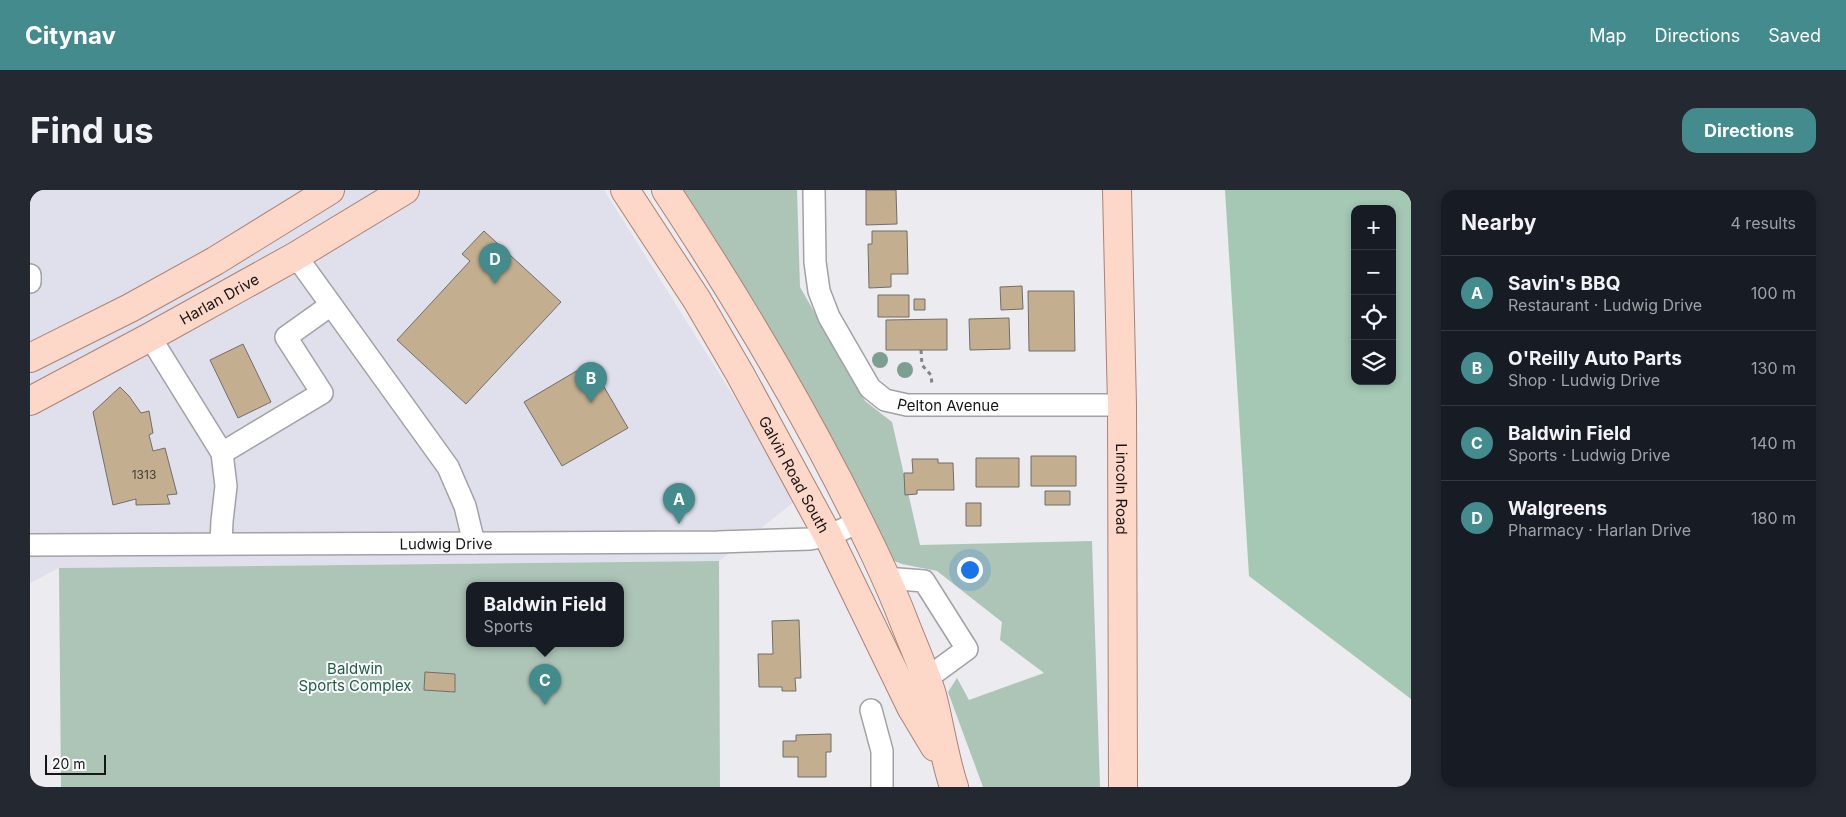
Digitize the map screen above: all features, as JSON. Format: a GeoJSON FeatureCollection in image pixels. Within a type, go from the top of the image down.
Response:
{"type":"FeatureCollection","features":[{"type":"Feature","properties":{"kind":"main road"},"geometry":{"type":"LineString","coordinates":[[30,358],[130,308],[215,261],[330,190]]}},
{"type":"Feature","properties":{"kind":"main road","name":"Harlan Drive"},"geometry":{"type":"LineString","coordinates":[[30,400],[150,337],[296,256],[404,190]]}},
{"type":"Feature","properties":{"kind":"main road","name":"Galvin Road South"},"geometry":{"type":"LineString","coordinates":[[666,190],[734,295],[779,370],[859,522],[885,578],[926,679],[951,777]]}},
{"type":"Feature","properties":{"kind":"main road","name":"Lincoln Road"},"geometry":{"type":"LineString","coordinates":[[1117,190],[1122,405],[1124,787]]}},
{"type":"Feature","properties":{"kind":"main road","name":"Galvin Road South"},"geometry":{"type":"LineString","coordinates":[[625,191],[697,300],[726,349],[828,536],[911,707],[951,777]]}},
{"type":"Feature","properties":{"kind":"street","name":"Pelton Avenue"},"geometry":{"type":"LineString","coordinates":[[814,190],[815,262],[819,291],[829,317],[870,388],[885,400],[908,405],[1122,405]]}},
{"type":"Feature","properties":{"kind":"street"},"geometry":{"type":"LineString","coordinates":[[296,256],[448,467],[465,506],[474,543]]}},
{"type":"Feature","properties":{"kind":"street"},"geometry":{"type":"LineString","coordinates":[[30,276],[30,282]]}},
{"type":"Feature","properties":{"kind":"street"},"geometry":{"type":"LineString","coordinates":[[222,453],[322,393],[286,338],[331,305]]}},
{"type":"Feature","properties":{"kind":"street"},"geometry":{"type":"LineString","coordinates":[[150,337],[222,453],[226,486],[221,543]]}},
{"type":"Feature","properties":{"kind":"street","name":"Ludwig Drive"},"geometry":{"type":"LineString","coordinates":[[30,545],[718,542],[810,539],[828,536],[859,522]]}},
{"type":"Feature","properties":{"kind":"street"},"geometry":{"type":"LineString","coordinates":[[885,578],[924,581],[966,650],[926,679]]}},
{"type":"Feature","properties":{"kind":"street"},"geometry":{"type":"LineString","coordinates":[[871,710],[882,751],[882,787]]}},
{"type":"Feature","properties":{"kind":"path"},"geometry":{"type":"LineString","coordinates":[[921,350],[922,365],[931,375],[932,390]]}},
{"type":"Feature","properties":{"kind":"shaded area"},"geometry":{"type":"Polygon","coordinates":[[[30,190],[604,190],[798,499],[719,561],[59,568],[30,583],[30,190]]]}},
{"type":"Feature","properties":{"kind":"green space"},"geometry":{"type":"Polygon","coordinates":[[[680,190],[797,190],[800,287],[865,401],[892,422],[920,545],[1092,541],[1100,787],[983,787],[948,692],[957,678],[969,700],[1044,673],[1000,640],[1002,622],[937,571],[902,564],[889,559],[680,190]]]}},
{"type":"Feature","properties":{"kind":"green space"},"geometry":{"type":"Polygon","coordinates":[[[1225,190],[1411,190],[1411,699],[1249,576],[1225,190]]]}},
{"type":"Feature","properties":{"kind":"green space","name":"Baldwin Sports Complex"},"geometry":{"type":"Polygon","coordinates":[[[719,561],[720,787],[61,787],[59,568],[719,561]]]}},
{"type":"Feature","properties":{"kind":"building"},"geometry":{"type":"Polygon","coordinates":[[[866,190],[896,190],[897,224],[866,225],[866,190]]]}},
{"type":"Feature","properties":{"kind":"building"},"geometry":{"type":"Polygon","coordinates":[[[484,231],[561,302],[466,404],[397,340],[470,261],[462,254],[484,231]]]}},
{"type":"Feature","properties":{"kind":"building"},"geometry":{"type":"Polygon","coordinates":[[[872,231],[907,231],[908,274],[891,274],[891,287],[869,288],[868,244],[872,244],[872,231]]]}},
{"type":"Feature","properties":{"kind":"building"},"geometry":{"type":"Polygon","coordinates":[[[1022,286],[1023,309],[1001,310],[1000,287],[1022,286]]]}},
{"type":"Feature","properties":{"kind":"building"},"geometry":{"type":"Polygon","coordinates":[[[1028,291],[1074,291],[1075,351],[1029,351],[1028,291]]]}},
{"type":"Feature","properties":{"kind":"building"},"geometry":{"type":"Polygon","coordinates":[[[878,295],[909,295],[909,317],[878,317],[878,295]]]}},
{"type":"Feature","properties":{"kind":"building"},"geometry":{"type":"Polygon","coordinates":[[[914,299],[925,299],[925,310],[914,310],[914,299]]]}},
{"type":"Feature","properties":{"kind":"building"},"geometry":{"type":"Polygon","coordinates":[[[1009,318],[1010,349],[970,350],[969,319],[1009,318]]]}},
{"type":"Feature","properties":{"kind":"building"},"geometry":{"type":"Polygon","coordinates":[[[947,319],[947,350],[886,350],[886,320],[947,319]]]}},
{"type":"Feature","properties":{"kind":"building"},"geometry":{"type":"Polygon","coordinates":[[[243,344],[271,402],[238,418],[210,360],[243,344]]]}},
{"type":"Feature","properties":{"kind":"building"},"geometry":{"type":"Polygon","coordinates":[[[590,363],[628,428],[562,466],[524,402],[590,363]]]}},
{"type":"Feature","properties":{"kind":"building"},"geometry":{"type":"Polygon","coordinates":[[[120,387],[141,413],[149,411],[153,433],[149,435],[153,451],[165,448],[177,494],[167,495],[170,504],[136,505],[136,499],[113,505],[93,412],[120,387]]]}},
{"type":"Feature","properties":{"kind":"building"},"geometry":{"type":"Polygon","coordinates":[[[1031,456],[1076,456],[1076,486],[1031,486],[1031,456]]]}},
{"type":"Feature","properties":{"kind":"building"},"geometry":{"type":"Polygon","coordinates":[[[976,458],[1019,458],[1019,487],[976,487],[976,458]]]}},
{"type":"Feature","properties":{"kind":"building"},"geometry":{"type":"Polygon","coordinates":[[[912,459],[938,459],[938,463],[953,463],[954,490],[917,490],[917,494],[905,495],[904,473],[913,473],[912,459]]]}},
{"type":"Feature","properties":{"kind":"building"},"geometry":{"type":"Polygon","coordinates":[[[1045,491],[1070,491],[1070,505],[1045,505],[1045,491]]]}},
{"type":"Feature","properties":{"kind":"building"},"geometry":{"type":"Polygon","coordinates":[[[966,503],[981,503],[981,526],[966,526],[966,503]]]}},
{"type":"Feature","properties":{"kind":"building"},"geometry":{"type":"Polygon","coordinates":[[[799,620],[801,678],[795,678],[796,691],[782,691],[782,687],[759,687],[758,654],[773,654],[772,621],[799,620]]]}},
{"type":"Feature","properties":{"kind":"building"},"geometry":{"type":"Polygon","coordinates":[[[425,672],[455,674],[455,692],[424,690],[425,672]]]}},
{"type":"Feature","properties":{"kind":"building"},"geometry":{"type":"Polygon","coordinates":[[[831,734],[831,752],[826,752],[826,777],[798,777],[798,757],[783,757],[783,741],[796,741],[796,735],[831,734]]]}},
{"type":"Feature","properties":{"kind":"place","name":"Walgreens"},"geometry":{"type":"Point","coordinates":[495,284]}},
{"type":"Feature","properties":{"kind":"place","name":"O'Reilly Auto Parts"},"geometry":{"type":"Point","coordinates":[591,403]}},
{"type":"Feature","properties":{"kind":"place","name":"Savin's BBQ"},"geometry":{"type":"Point","coordinates":[679,524]}},
{"type":"Feature","properties":{"kind":"place","name":"Baldwin Field"},"geometry":{"type":"Point","coordinates":[545,705]}}]}
